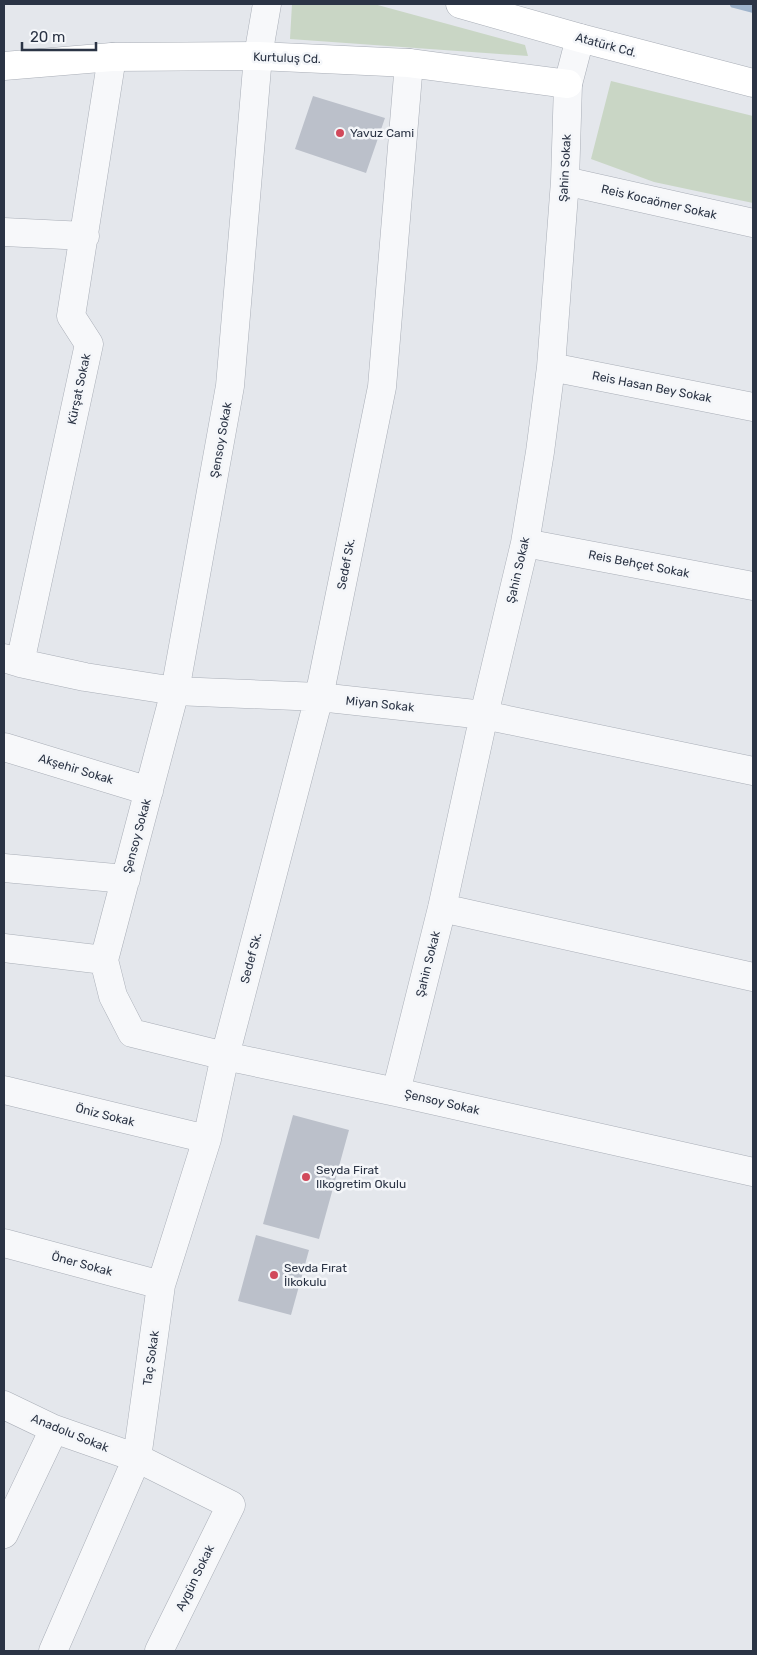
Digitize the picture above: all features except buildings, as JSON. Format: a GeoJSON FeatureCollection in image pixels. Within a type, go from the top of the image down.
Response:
{"type":"FeatureCollection","features":[{"type":"Feature","properties":{"kind":"street","name":"Şensoy Sokak"},"geometry":{"type":"LineString","coordinates":[[267,4],[258,56],[230,386],[175,691],[104,960],[113,996],[132,1033],[225,1056],[396,1092],[753,1172]]}},
{"type":"Feature","properties":{"kind":"street","name":"Atatürk Cd."},"geometry":{"type":"LineString","coordinates":[[460,4],[580,38],[753,83]]}},
{"type":"Feature","properties":{"kind":"street","name":"Şahin Sokak"},"geometry":{"type":"LineString","coordinates":[[396,1092],[442,908],[484,715],[525,543],[540,452],[551,367],[566,181],[568,84],[580,38]]}},
{"type":"Feature","properties":{"kind":"street","name":"Kurtuluş Cd."},"geometry":{"type":"LineString","coordinates":[[4,66],[112,57],[258,56],[409,63],[568,84]]}},
{"type":"Feature","properties":{"kind":"street","name":"Kürşat Sokak"},"geometry":{"type":"LineString","coordinates":[[12,660],[89,344],[71,316],[112,57]]}},
{"type":"Feature","properties":{"kind":"street","name":"Sedef Sk."},"geometry":{"type":"LineString","coordinates":[[225,1056],[319,697],[382,387],[409,63]]}},
{"type":"Feature","properties":{"kind":"street","name":"Reis Kocaömer Sokak"},"geometry":{"type":"LineString","coordinates":[[566,181],[753,223]]}},
{"type":"Feature","properties":{"kind":"street"},"geometry":{"type":"LineString","coordinates":[[4,232],[85,236]]}},
{"type":"Feature","properties":{"kind":"street","name":"Reis Hasan Bey Sokak"},"geometry":{"type":"LineString","coordinates":[[551,367],[753,406]]}},
{"type":"Feature","properties":{"kind":"street","name":"Reis Behçet Sokak"},"geometry":{"type":"LineString","coordinates":[[525,543],[753,586]]}},
{"type":"Feature","properties":{"kind":"street","name":"Miyan Sokak"},"geometry":{"type":"LineString","coordinates":[[12,660],[85,677],[175,691],[319,697],[484,715],[753,771]]}},
{"type":"Feature","properties":{"kind":"street","name":"Akşehir Sokak"},"geometry":{"type":"LineString","coordinates":[[4,747],[149,791]]}},
{"type":"Feature","properties":{"kind":"street"},"geometry":{"type":"LineString","coordinates":[[4,868],[126,878]]}},
{"type":"Feature","properties":{"kind":"street"},"geometry":{"type":"LineString","coordinates":[[442,908],[753,977]]}},
{"type":"Feature","properties":{"kind":"street"},"geometry":{"type":"LineString","coordinates":[[4,948],[104,960]]}},
{"type":"Feature","properties":{"kind":"street","name":"Taç Sokak"},"geometry":{"type":"LineString","coordinates":[[52,1651],[137,1458],[161,1285],[207,1139],[225,1056]]}},
{"type":"Feature","properties":{"kind":"street","name":"Öniz Sokak"},"geometry":{"type":"LineString","coordinates":[[4,1090],[207,1139]]}},
{"type":"Feature","properties":{"kind":"street","name":"Öner Sokak"},"geometry":{"type":"LineString","coordinates":[[4,1243],[161,1285]]}},
{"type":"Feature","properties":{"kind":"street","name":"Anadolu Sokak"},"geometry":{"type":"LineString","coordinates":[[4,1405],[54,1428],[137,1458],[230,1505]]}},
{"type":"Feature","properties":{"kind":"street"},"geometry":{"type":"LineString","coordinates":[[4,1534],[54,1428]]}},
{"type":"Feature","properties":{"kind":"street","name":"Aygün Sokak"},"geometry":{"type":"LineString","coordinates":[[159,1651],[230,1505]]}},
{"type":"Feature","properties":{"kind":"green space"},"geometry":{"type":"Polygon","coordinates":[[[292,4],[374,4],[525,45],[528,56],[290,39],[292,4]]]}},
{"type":"Feature","properties":{"kind":"green space"},"geometry":{"type":"Polygon","coordinates":[[[611,81],[753,116],[753,203],[654,182],[591,159],[611,81]]]}},
{"type":"Feature","properties":{"kind":"waterway"},"geometry":{"type":"LineString","coordinates":[[734,4],[753,9]]}},
{"type":"Feature","properties":{"kind":"place","name":"Yavuz Cami"},"geometry":{"type":"Point","coordinates":[340,133]}},
{"type":"Feature","properties":{"kind":"place","name":"Seyda Firat Ilkogretim Okulu"},"geometry":{"type":"Point","coordinates":[306,1177]}},
{"type":"Feature","properties":{"kind":"place","name":"Sevda Fırat İlkokulu"},"geometry":{"type":"Point","coordinates":[274,1275]}}]}
